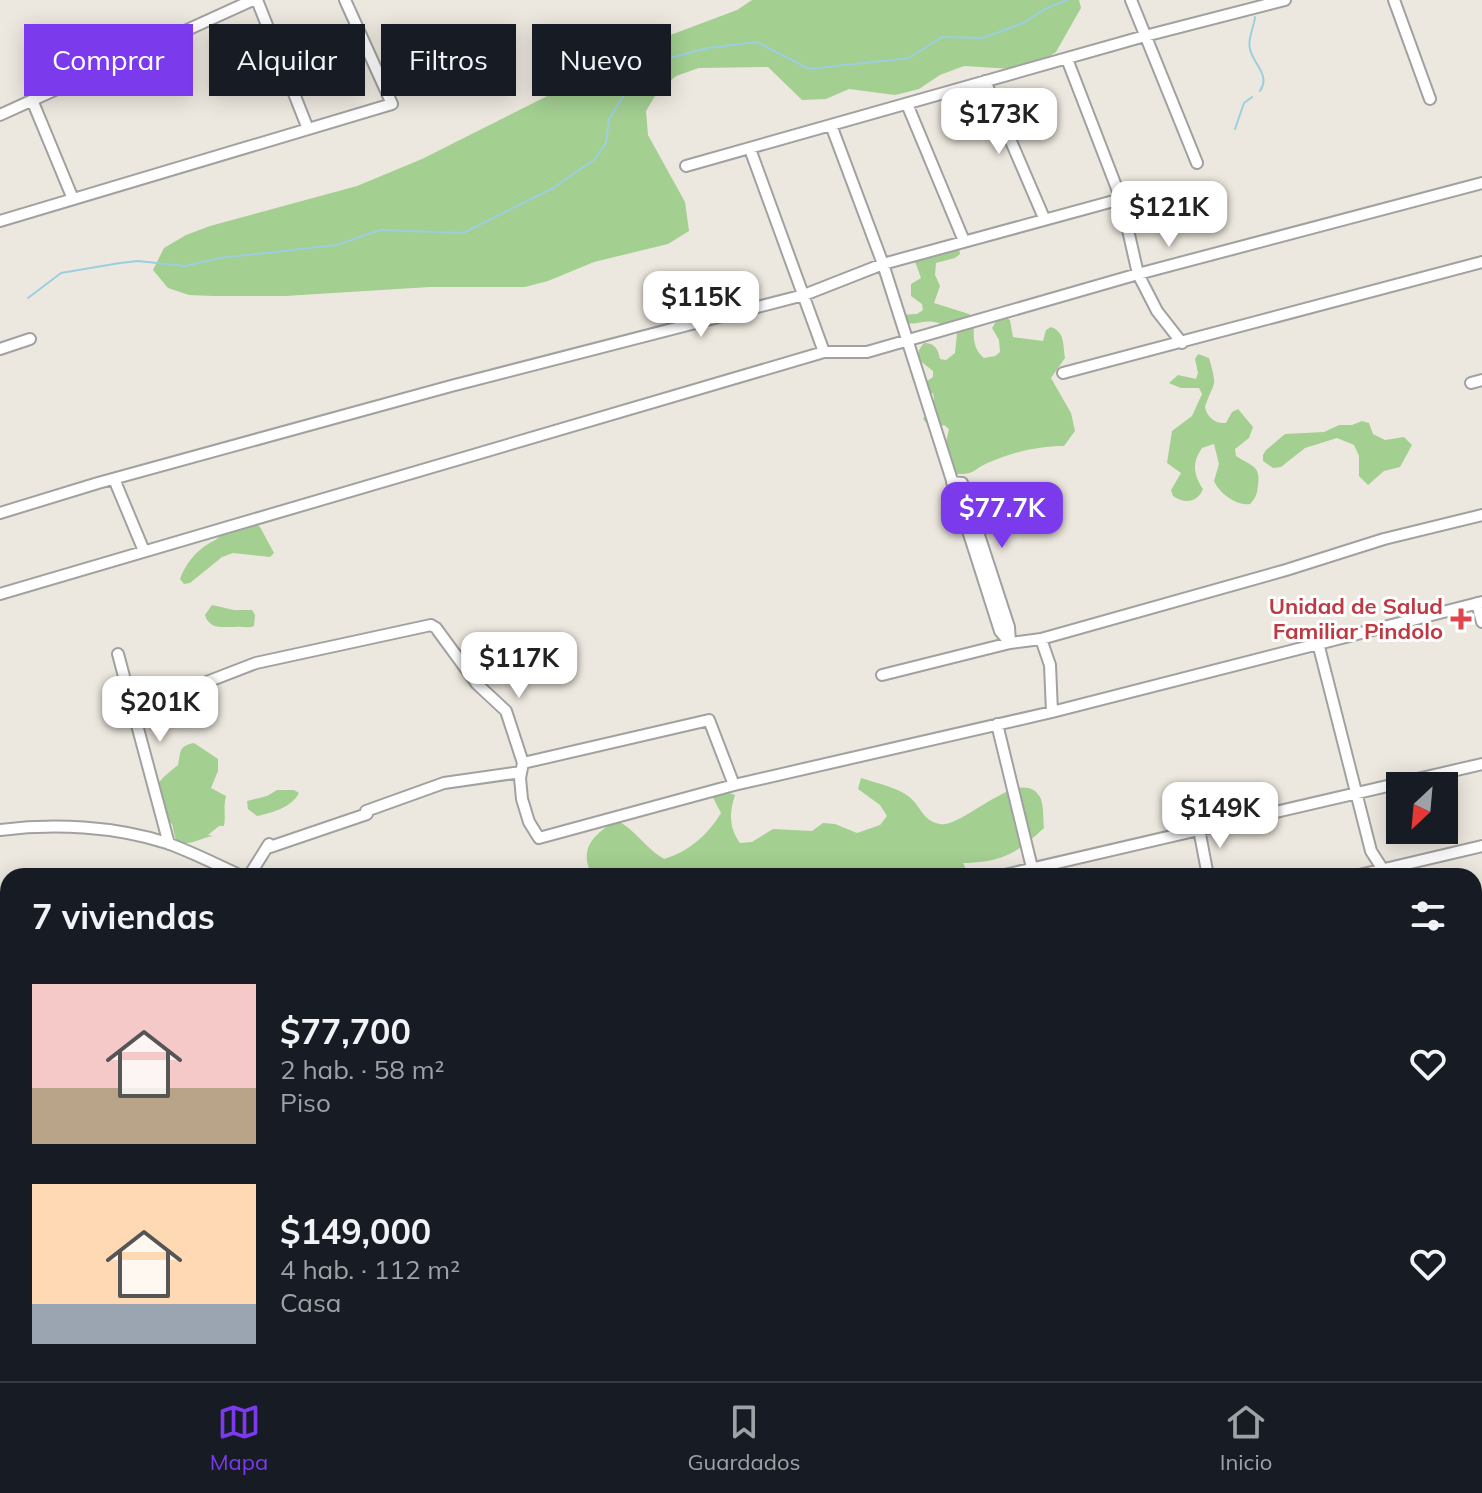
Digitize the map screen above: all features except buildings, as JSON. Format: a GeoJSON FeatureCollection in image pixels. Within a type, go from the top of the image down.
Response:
{"type":"FeatureCollection","features":[{"type":"Feature","properties":{"kind":"street"},"geometry":{"type":"LineString","coordinates":[[0,115],[255,0],[308,129]]}},
{"type":"Feature","properties":{"kind":"street"},"geometry":{"type":"LineString","coordinates":[[0,221],[392,104],[345,0]]}},
{"type":"Feature","properties":{"kind":"street"},"geometry":{"type":"LineString","coordinates":[[1131,0],[1197,163]]}},
{"type":"Feature","properties":{"kind":"street"},"geometry":{"type":"LineString","coordinates":[[686,166],[1145,36],[1285,0]]}},
{"type":"Feature","properties":{"kind":"street"},"geometry":{"type":"LineString","coordinates":[[1394,0],[1430,99]]}},
{"type":"Feature","properties":{"kind":"street"},"geometry":{"type":"LineString","coordinates":[[1067,59],[1121,199],[1138,274],[1157,311],[1182,343]]}},
{"type":"Feature","properties":{"kind":"street"},"geometry":{"type":"LineString","coordinates":[[985,81],[1044,218]]}},
{"type":"Feature","properties":{"kind":"street"},"geometry":{"type":"LineString","coordinates":[[32,100],[73,199]]}},
{"type":"Feature","properties":{"kind":"street"},"geometry":{"type":"LineString","coordinates":[[907,104],[964,241]]}},
{"type":"Feature","properties":{"kind":"street"},"geometry":{"type":"LineString","coordinates":[[831,125],[883,264],[906,340],[957,482],[1000,631],[1010,643]]}},
{"type":"Feature","properties":{"kind":"street"},"geometry":{"type":"LineString","coordinates":[[750,149],[824,352]]}},
{"type":"Feature","properties":{"kind":"street"},"geometry":{"type":"LineString","coordinates":[[0,594],[824,352],[867,352],[1138,274],[1482,183]]}},
{"type":"Feature","properties":{"kind":"street"},"geometry":{"type":"LineString","coordinates":[[0,513],[451,386],[804,295],[883,264],[1121,199]]}},
{"type":"Feature","properties":{"kind":"street"},"geometry":{"type":"LineString","coordinates":[[1063,373],[1482,262]]}},
{"type":"Feature","properties":{"kind":"street"},"geometry":{"type":"LineString","coordinates":[[0,349],[30,339]]}},
{"type":"Feature","properties":{"kind":"street"},"geometry":{"type":"LineString","coordinates":[[114,479],[144,551]]}},
{"type":"Feature","properties":{"kind":"street"},"geometry":{"type":"LineString","coordinates":[[882,675],[1010,643],[1041,639],[1384,539],[1482,515]]}},
{"type":"Feature","properties":{"kind":"street"},"geometry":{"type":"LineString","coordinates":[[173,695],[256,663],[431,625],[477,684],[503,705],[522,768],[522,799],[529,822],[539,838],[734,785],[1052,712],[1479,602],[1482,622]]}},
{"type":"Feature","properties":{"kind":"street"},"geometry":{"type":"LineString","coordinates":[[1041,639],[1050,665],[1052,712]]}},
{"type":"Feature","properties":{"kind":"street"},"geometry":{"type":"LineString","coordinates":[[1318,643],[1371,851],[1381,868]]}},
{"type":"Feature","properties":{"kind":"street"},"geometry":{"type":"LineString","coordinates":[[118,654],[169,844]]}},
{"type":"Feature","properties":{"kind":"street"},"geometry":{"type":"LineString","coordinates":[[254,868],[269,844],[444,783],[522,768],[709,720],[734,785]]}},
{"type":"Feature","properties":{"kind":"street"},"geometry":{"type":"LineString","coordinates":[[997,724],[1032,868]]}},
{"type":"Feature","properties":{"kind":"street"},"geometry":{"type":"LineString","coordinates":[[1048,868],[1199,829],[1482,764]]}},
{"type":"Feature","properties":{"kind":"street"},"geometry":{"type":"LineString","coordinates":[[0,830],[47,827],[139,835],[169,844],[223,868]]}},
{"type":"Feature","properties":{"kind":"street"},"geometry":{"type":"LineString","coordinates":[[1199,829],[1206,868]]}},
{"type":"Feature","properties":{"kind":"street"},"geometry":{"type":"LineString","coordinates":[[1402,868],[1482,846]]}},
{"type":"Feature","properties":{"kind":"green space"},"geometry":{"type":"Polygon","coordinates":[[[752,0],[1079,0],[1081,8],[1056,52],[1036,65],[1012,69],[964,66],[940,75],[919,89],[895,95],[849,89],[826,99],[802,100],[768,67],[699,68],[671,80],[671,35],[737,10],[752,0]]]}},
{"type":"Feature","properties":{"kind":"green space"},"geometry":{"type":"Polygon","coordinates":[[[547,96],[655,96],[646,111],[648,135],[685,202],[689,231],[668,244],[594,262],[525,287],[430,287],[285,296],[189,295],[168,288],[153,270],[164,248],[186,235],[357,186],[422,159],[547,96]]]}},
{"type":"Feature","properties":{"kind":"green space"},"geometry":{"type":"Polygon","coordinates":[[[959,248],[960,254],[955,258],[936,263],[935,275],[940,286],[934,303],[969,314],[974,319],[975,345],[984,358],[1000,352],[999,340],[992,328],[998,318],[1010,320],[1013,337],[1043,341],[1046,330],[1051,327],[1056,329],[1062,340],[1065,358],[1051,378],[1071,413],[1075,431],[1064,446],[1017,453],[963,474],[953,472],[945,447],[949,429],[944,425],[932,426],[923,419],[933,405],[933,393],[921,395],[917,388],[933,377],[933,371],[919,360],[921,347],[924,343],[933,345],[940,359],[946,360],[955,353],[957,334],[940,323],[911,323],[899,315],[917,314],[923,310],[922,304],[911,296],[911,284],[921,278],[914,259],[959,248]]]}},
{"type":"Feature","properties":{"kind":"green space"},"geometry":{"type":"Polygon","coordinates":[[[1198,354],[1209,358],[1213,375],[1214,384],[1205,407],[1210,417],[1226,423],[1232,412],[1238,409],[1253,427],[1249,438],[1235,449],[1236,456],[1258,473],[1257,493],[1250,504],[1234,501],[1216,486],[1214,481],[1219,464],[1214,444],[1202,448],[1195,463],[1197,478],[1203,489],[1200,494],[1190,501],[1173,496],[1171,490],[1181,473],[1167,463],[1172,431],[1192,416],[1202,394],[1199,388],[1181,388],[1169,383],[1178,375],[1196,379],[1195,359],[1198,354]]]}},
{"type":"Feature","properties":{"kind":"green space"},"geometry":{"type":"Polygon","coordinates":[[[1362,421],[1369,423],[1373,434],[1385,440],[1404,437],[1412,445],[1400,467],[1384,471],[1368,485],[1359,476],[1359,456],[1354,445],[1337,438],[1305,448],[1281,467],[1273,468],[1263,461],[1266,450],[1285,434],[1324,432],[1339,425],[1362,421]]]}},
{"type":"Feature","properties":{"kind":"green space"},"geometry":{"type":"Polygon","coordinates":[[[256,524],[274,553],[270,557],[233,553],[222,557],[190,583],[184,584],[180,579],[194,555],[222,532],[256,524]]]}},
{"type":"Feature","properties":{"kind":"green space"},"geometry":{"type":"Polygon","coordinates":[[[212,605],[252,610],[254,626],[213,625],[205,615],[212,605]]]}},
{"type":"Feature","properties":{"kind":"green space"},"geometry":{"type":"Polygon","coordinates":[[[194,743],[218,759],[218,771],[211,788],[226,796],[225,822],[224,826],[219,826],[208,835],[213,836],[181,843],[176,841],[172,824],[158,811],[158,788],[161,780],[178,765],[183,748],[194,743]]]}},
{"type":"Feature","properties":{"kind":"green space"},"geometry":{"type":"Polygon","coordinates":[[[861,778],[892,788],[912,799],[925,816],[940,824],[963,817],[1006,792],[1031,789],[1041,800],[1044,828],[1008,855],[988,861],[963,863],[965,868],[588,866],[587,850],[590,844],[616,820],[664,859],[689,847],[704,835],[721,813],[710,792],[724,791],[735,795],[731,820],[740,843],[752,842],[773,829],[812,831],[823,823],[835,824],[857,833],[880,825],[887,816],[880,805],[858,789],[861,778]]]}},
{"type":"Feature","properties":{"kind":"green space"},"geometry":{"type":"Polygon","coordinates":[[[277,790],[299,793],[287,806],[269,813],[257,816],[248,809],[247,801],[277,790]]]}},
{"type":"Feature","properties":{"kind":"waterway"},"geometry":{"type":"LineString","coordinates":[[28,298],[61,273],[120,263],[138,261],[185,266],[220,258],[337,245],[380,230],[463,233],[553,188],[595,159],[606,143],[609,119],[626,92],[643,71],[657,61],[708,48],[757,42],[809,69],[909,58],[942,37],[983,38],[1023,23],[1067,0]]}},
{"type":"Feature","properties":{"kind":"waterway"},"geometry":{"type":"LineString","coordinates":[[1255,17],[1249,45],[1264,80],[1260,91]]}},
{"type":"Feature","properties":{"kind":"waterway"},"geometry":{"type":"LineString","coordinates":[[1235,129],[1244,103],[1252,97]]}},
{"type":"Feature","properties":{"kind":"place","name":"Unidad de Salud Familiar Pindolo"},"geometry":{"type":"Point","coordinates":[1461,619]}}]}
